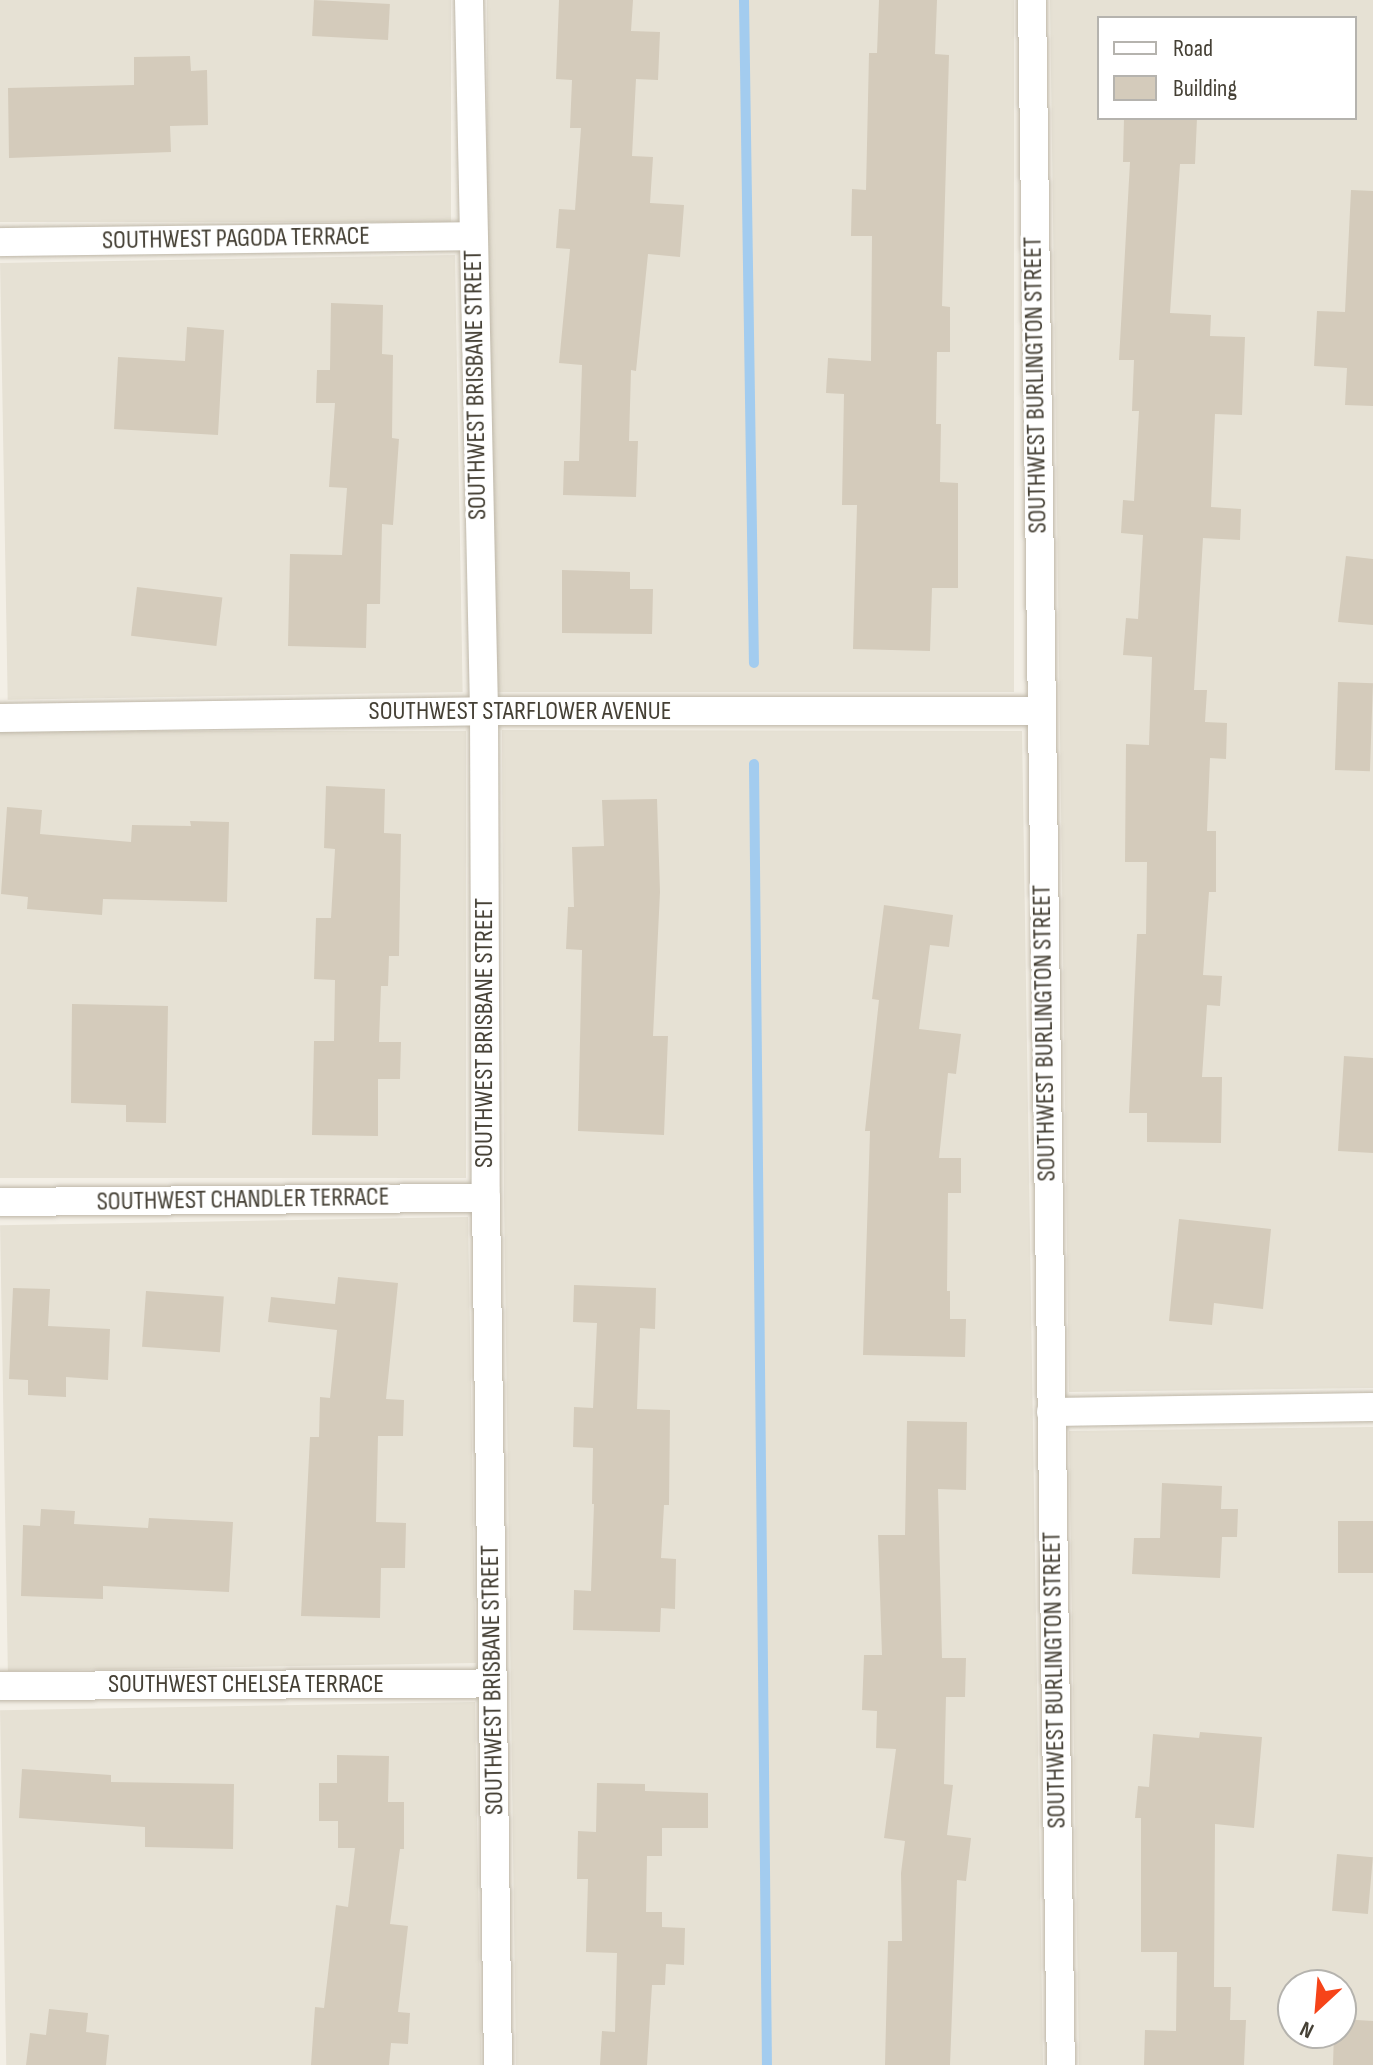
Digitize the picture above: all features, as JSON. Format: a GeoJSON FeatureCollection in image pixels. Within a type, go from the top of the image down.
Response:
{"type":"FeatureCollection","features":[{"type":"Feature","properties":{"kind":"street","name":"SOUTHWEST BRISBANE STREET"},"geometry":{"type":"LineString","coordinates":[[469,0],[484,711],[486,1198],[498,2065]]}},
{"type":"Feature","properties":{"kind":"street","name":"SOUTHWEST BURLINGTON STREET"},"geometry":{"type":"LineString","coordinates":[[1032,0],[1061,2065]]}},
{"type":"Feature","properties":{"kind":"street","name":"SOUTHWEST PAGODA TERRACE"},"geometry":{"type":"LineString","coordinates":[[0,242],[473,236]]}},
{"type":"Feature","properties":{"kind":"street","name":"SOUTHWEST STARFLOWER AVENUE"},"geometry":{"type":"LineString","coordinates":[[0,718],[484,711],[1040,711]]}},
{"type":"Feature","properties":{"kind":"street","name":"SOUTHWEST CHANDLER TERRACE"},"geometry":{"type":"LineString","coordinates":[[0,1202],[486,1198]]}},
{"type":"Feature","properties":{"kind":"street"},"geometry":{"type":"LineString","coordinates":[[1051,1412],[1373,1407]]}},
{"type":"Feature","properties":{"kind":"street","name":"SOUTHWEST CHELSEA TERRACE"},"geometry":{"type":"LineString","coordinates":[[0,1686],[492,1683]]}},
{"type":"Feature","properties":{"kind":"shaded area"},"geometry":{"type":"Polygon","coordinates":[[[0,0],[451,0],[451,222],[0,222],[0,0]]]}},
{"type":"Feature","properties":{"kind":"shaded area"},"geometry":{"type":"Polygon","coordinates":[[[487,0],[1014,0],[1014,692],[487,692],[487,0]]]}},
{"type":"Feature","properties":{"kind":"shaded area"},"geometry":{"type":"Polygon","coordinates":[[[1050,0],[1373,0],[1373,1388],[1069,1392],[1050,0]]]}},
{"type":"Feature","properties":{"kind":"shaded area"},"geometry":{"type":"Polygon","coordinates":[[[455,255],[463,692],[8,700],[0,263],[455,255]]]}},
{"type":"Feature","properties":{"kind":"shaded area"},"geometry":{"type":"Polygon","coordinates":[[[502,730],[1022,731],[1043,2065],[516,2065],[504,1197],[502,730]]]}},
{"type":"Feature","properties":{"kind":"shaded area"},"geometry":{"type":"Polygon","coordinates":[[[0,731],[466,731],[466,1178],[0,1178],[0,731]]]}},
{"type":"Feature","properties":{"kind":"shaded area"},"geometry":{"type":"Polygon","coordinates":[[[468,1217],[476,1663],[8,1671],[0,1225],[468,1217]]]}},
{"type":"Feature","properties":{"kind":"shaded area"},"geometry":{"type":"Polygon","coordinates":[[[1373,1427],[1373,2065],[1079,2065],[1069,1431],[1373,1427]]]}},
{"type":"Feature","properties":{"kind":"shaded area"},"geometry":{"type":"Polygon","coordinates":[[[475,1702],[481,2065],[6,2065],[0,1710],[475,1702]]]}},
{"type":"Feature","properties":{"kind":"building"},"geometry":{"type":"Polygon","coordinates":[[[314,0],[390,4],[388,40],[312,36],[314,0]]]}},
{"type":"Feature","properties":{"kind":"building"},"geometry":{"type":"Polygon","coordinates":[[[559,0],[633,0],[631,31],[660,32],[658,80],[636,79],[632,156],[653,157],[650,203],[684,205],[680,257],[648,254],[636,371],[631,370],[629,441],[638,441],[636,497],[563,495],[564,461],[579,461],[582,365],[559,363],[570,249],[556,248],[559,209],[575,210],[581,128],[570,128],[572,80],[556,79],[559,0]]]}},
{"type":"Feature","properties":{"kind":"building"},"geometry":{"type":"Polygon","coordinates":[[[879,0],[937,0],[935,54],[949,55],[942,306],[950,307],[950,352],[937,352],[936,424],[941,424],[940,482],[958,483],[958,588],[932,588],[930,651],[853,649],[857,505],[842,505],[844,394],[826,393],[828,358],[871,361],[872,236],[851,236],[852,189],[866,190],[869,53],[877,53],[879,0]]]}},
{"type":"Feature","properties":{"kind":"building"},"geometry":{"type":"Polygon","coordinates":[[[190,56],[191,71],[207,70],[208,125],[170,126],[171,152],[9,158],[8,88],[134,85],[134,57],[190,56]]]}},
{"type":"Feature","properties":{"kind":"building"},"geometry":{"type":"Polygon","coordinates":[[[1124,120],[1197,120],[1195,164],[1180,164],[1170,313],[1211,315],[1210,336],[1245,337],[1242,415],[1215,414],[1211,507],[1241,509],[1240,540],[1203,538],[1194,690],[1207,690],[1205,722],[1227,723],[1226,759],[1210,758],[1207,831],[1216,831],[1216,892],[1209,892],[1203,975],[1222,976],[1220,1006],[1207,1005],[1202,1077],[1222,1077],[1221,1143],[1147,1142],[1147,1113],[1129,1113],[1137,934],[1146,934],[1147,862],[1125,862],[1126,744],[1149,745],[1152,657],[1123,655],[1126,618],[1138,619],[1143,535],[1121,533],[1123,500],[1134,501],[1139,411],[1132,411],[1134,360],[1119,360],[1130,162],[1123,162],[1124,120]]]}},
{"type":"Feature","properties":{"kind":"building"},"geometry":{"type":"Polygon","coordinates":[[[1351,190],[1373,191],[1373,406],[1345,405],[1347,368],[1314,366],[1317,311],[1345,312],[1351,190]]]}},
{"type":"Feature","properties":{"kind":"building"},"geometry":{"type":"Polygon","coordinates":[[[331,303],[383,305],[382,354],[393,355],[392,438],[399,439],[393,525],[382,524],[380,604],[367,604],[366,648],[288,646],[290,554],[342,555],[347,488],[329,487],[335,403],[316,403],[317,370],[330,370],[331,303]]]}},
{"type":"Feature","properties":{"kind":"building"},"geometry":{"type":"Polygon","coordinates":[[[187,327],[224,330],[218,435],[114,429],[118,357],[185,361],[187,327]]]}},
{"type":"Feature","properties":{"kind":"building"},"geometry":{"type":"Polygon","coordinates":[[[1346,556],[1373,559],[1373,625],[1338,622],[1346,556]]]}},
{"type":"Feature","properties":{"kind":"building"},"geometry":{"type":"Polygon","coordinates":[[[562,570],[630,572],[630,589],[653,589],[652,634],[562,633],[562,570]]]}},
{"type":"Feature","properties":{"kind":"building"},"geometry":{"type":"Polygon","coordinates":[[[137,587],[222,597],[216,646],[131,636],[137,587]]]}},
{"type":"Feature","properties":{"kind":"building"},"geometry":{"type":"Polygon","coordinates":[[[1338,682],[1373,683],[1370,771],[1335,770],[1338,682]]]}},
{"type":"Feature","properties":{"kind":"building"},"geometry":{"type":"Polygon","coordinates":[[[326,786],[385,789],[384,833],[401,834],[399,956],[389,956],[388,986],[381,986],[379,1042],[401,1042],[400,1079],[378,1079],[378,1136],[312,1135],[314,1041],[334,1041],[335,980],[314,979],[316,918],[331,918],[335,849],[324,848],[326,786]]]}},
{"type":"Feature","properties":{"kind":"building"},"geometry":{"type":"Polygon","coordinates":[[[657,799],[660,892],[653,1036],[668,1036],[664,1135],[578,1131],[582,950],[566,949],[568,907],[574,907],[572,847],[604,846],[602,800],[657,799]]]}},
{"type":"Feature","properties":{"kind":"building"},"geometry":{"type":"Polygon","coordinates":[[[7,807],[42,810],[40,834],[131,842],[132,825],[191,826],[190,821],[229,822],[227,902],[103,899],[102,915],[27,909],[28,897],[1,894],[7,807]]]}},
{"type":"Feature","properties":{"kind":"building"},"geometry":{"type":"Polygon","coordinates":[[[884,905],[953,915],[949,947],[930,945],[919,1029],[961,1034],[956,1074],[948,1073],[939,1158],[961,1158],[961,1193],[948,1193],[947,1291],[950,1291],[950,1319],[966,1319],[965,1357],[863,1355],[870,1131],[865,1131],[879,1000],[872,999],[884,905]]]}},
{"type":"Feature","properties":{"kind":"building"},"geometry":{"type":"Polygon","coordinates":[[[72,1004],[168,1006],[166,1123],[126,1122],[126,1105],[71,1103],[72,1004]]]}},
{"type":"Feature","properties":{"kind":"building"},"geometry":{"type":"Polygon","coordinates":[[[1344,1056],[1373,1058],[1373,1153],[1338,1151],[1344,1056]]]}},
{"type":"Feature","properties":{"kind":"building"},"geometry":{"type":"Polygon","coordinates":[[[1179,1219],[1271,1229],[1263,1309],[1214,1303],[1212,1325],[1169,1321],[1179,1219]]]}},
{"type":"Feature","properties":{"kind":"building"},"geometry":{"type":"Polygon","coordinates":[[[338,1277],[398,1283],[386,1399],[404,1400],[403,1436],[378,1436],[376,1522],[406,1523],[405,1568],[381,1568],[380,1618],[301,1616],[310,1437],[319,1437],[320,1397],[330,1398],[337,1330],[268,1322],[271,1297],[335,1304],[338,1277]]]}},
{"type":"Feature","properties":{"kind":"building"},"geometry":{"type":"Polygon","coordinates":[[[574,1285],[656,1288],[655,1329],[640,1328],[637,1409],[670,1410],[669,1505],[664,1505],[661,1558],[676,1559],[675,1609],[661,1608],[660,1632],[573,1630],[574,1590],[591,1591],[594,1504],[593,1448],[573,1447],[574,1407],[593,1408],[597,1323],[573,1322],[574,1285]]]}},
{"type":"Feature","properties":{"kind":"building"},"geometry":{"type":"Polygon","coordinates":[[[13,1288],[50,1289],[48,1326],[110,1329],[108,1380],[66,1377],[66,1397],[28,1395],[28,1380],[9,1379],[13,1288]]]}},
{"type":"Feature","properties":{"kind":"building"},"geometry":{"type":"Polygon","coordinates":[[[146,1291],[224,1296],[220,1352],[142,1347],[146,1291]]]}},
{"type":"Feature","properties":{"kind":"building"},"geometry":{"type":"Polygon","coordinates":[[[907,1421],[967,1422],[966,1490],[938,1489],[942,1658],[966,1658],[965,1697],[946,1697],[944,1784],[953,1785],[947,1835],[971,1838],[966,1881],[957,1880],[950,2065],[885,2065],[888,1941],[902,1941],[901,1873],[905,1841],[884,1838],[896,1749],[876,1748],[877,1711],[862,1710],[864,1655],[882,1655],[878,1535],[905,1535],[907,1421]]]}},
{"type":"Feature","properties":{"kind":"building"},"geometry":{"type":"Polygon","coordinates":[[[1162,1483],[1222,1486],[1221,1509],[1238,1509],[1237,1537],[1222,1537],[1220,1578],[1132,1574],[1134,1538],[1160,1538],[1162,1483]]]}},
{"type":"Feature","properties":{"kind":"building"},"geometry":{"type":"Polygon","coordinates":[[[41,1509],[75,1511],[74,1524],[148,1528],[149,1518],[233,1522],[229,1592],[103,1586],[103,1599],[21,1596],[23,1525],[40,1526],[41,1509]]]}},
{"type":"Feature","properties":{"kind":"building"},"geometry":{"type":"Polygon","coordinates":[[[1338,1521],[1373,1521],[1373,1573],[1338,1573],[1338,1521]]]}},
{"type":"Feature","properties":{"kind":"building"},"geometry":{"type":"Polygon","coordinates":[[[1200,1732],[1262,1737],[1254,1828],[1215,1824],[1214,1987],[1231,1987],[1230,2020],[1246,2020],[1244,2065],[1144,2065],[1145,2030],[1176,2031],[1177,1952],[1141,1952],[1141,1818],[1135,1818],[1138,1786],[1149,1787],[1153,1734],[1199,1738],[1200,1732]]]}},
{"type":"Feature","properties":{"kind":"building"},"geometry":{"type":"Polygon","coordinates":[[[337,1755],[389,1756],[388,1802],[404,1802],[404,1849],[400,1849],[390,1924],[408,1926],[398,2012],[410,2013],[408,2044],[391,2043],[389,2065],[311,2065],[315,2007],[324,2008],[336,1905],[348,1907],[355,1848],[338,1848],[338,1821],[319,1821],[319,1783],[337,1783],[337,1755]]]}},
{"type":"Feature","properties":{"kind":"building"},"geometry":{"type":"Polygon","coordinates":[[[22,1769],[111,1775],[111,1782],[234,1784],[233,1849],[145,1847],[145,1827],[19,1818],[22,1769]]]}},
{"type":"Feature","properties":{"kind":"building"},"geometry":{"type":"Polygon","coordinates":[[[597,1783],[645,1784],[645,1791],[708,1793],[708,1828],[662,1828],[662,1856],[647,1856],[646,1912],[662,1912],[662,1927],[685,1928],[684,1965],[666,1964],[665,1985],[652,1985],[647,2065],[600,2065],[602,2031],[615,2032],[617,1953],[586,1952],[588,1879],[577,1879],[578,1831],[596,1832],[597,1783]]]}},
{"type":"Feature","properties":{"kind":"building"},"geometry":{"type":"Polygon","coordinates":[[[1337,1854],[1373,1857],[1368,1914],[1332,1911],[1337,1854]]]}},
{"type":"Feature","properties":{"kind":"building"},"geometry":{"type":"Polygon","coordinates":[[[49,2009],[88,2013],[86,2032],[109,2035],[106,2065],[26,2065],[30,2033],[46,2035],[49,2009]]]}},
{"type":"Feature","properties":{"kind":"building"},"geometry":{"type":"Polygon","coordinates":[[[1357,2020],[1373,2021],[1373,2065],[1333,2065],[1334,2049],[1357,2049],[1357,2020]]]}},
{"type":"Feature","properties":{"kind":"waterway"},"geometry":{"type":"LineString","coordinates":[[744,0],[754,663]]}},
{"type":"Feature","properties":{"kind":"waterway"},"geometry":{"type":"LineString","coordinates":[[754,764],[767,2065]]}}]}
